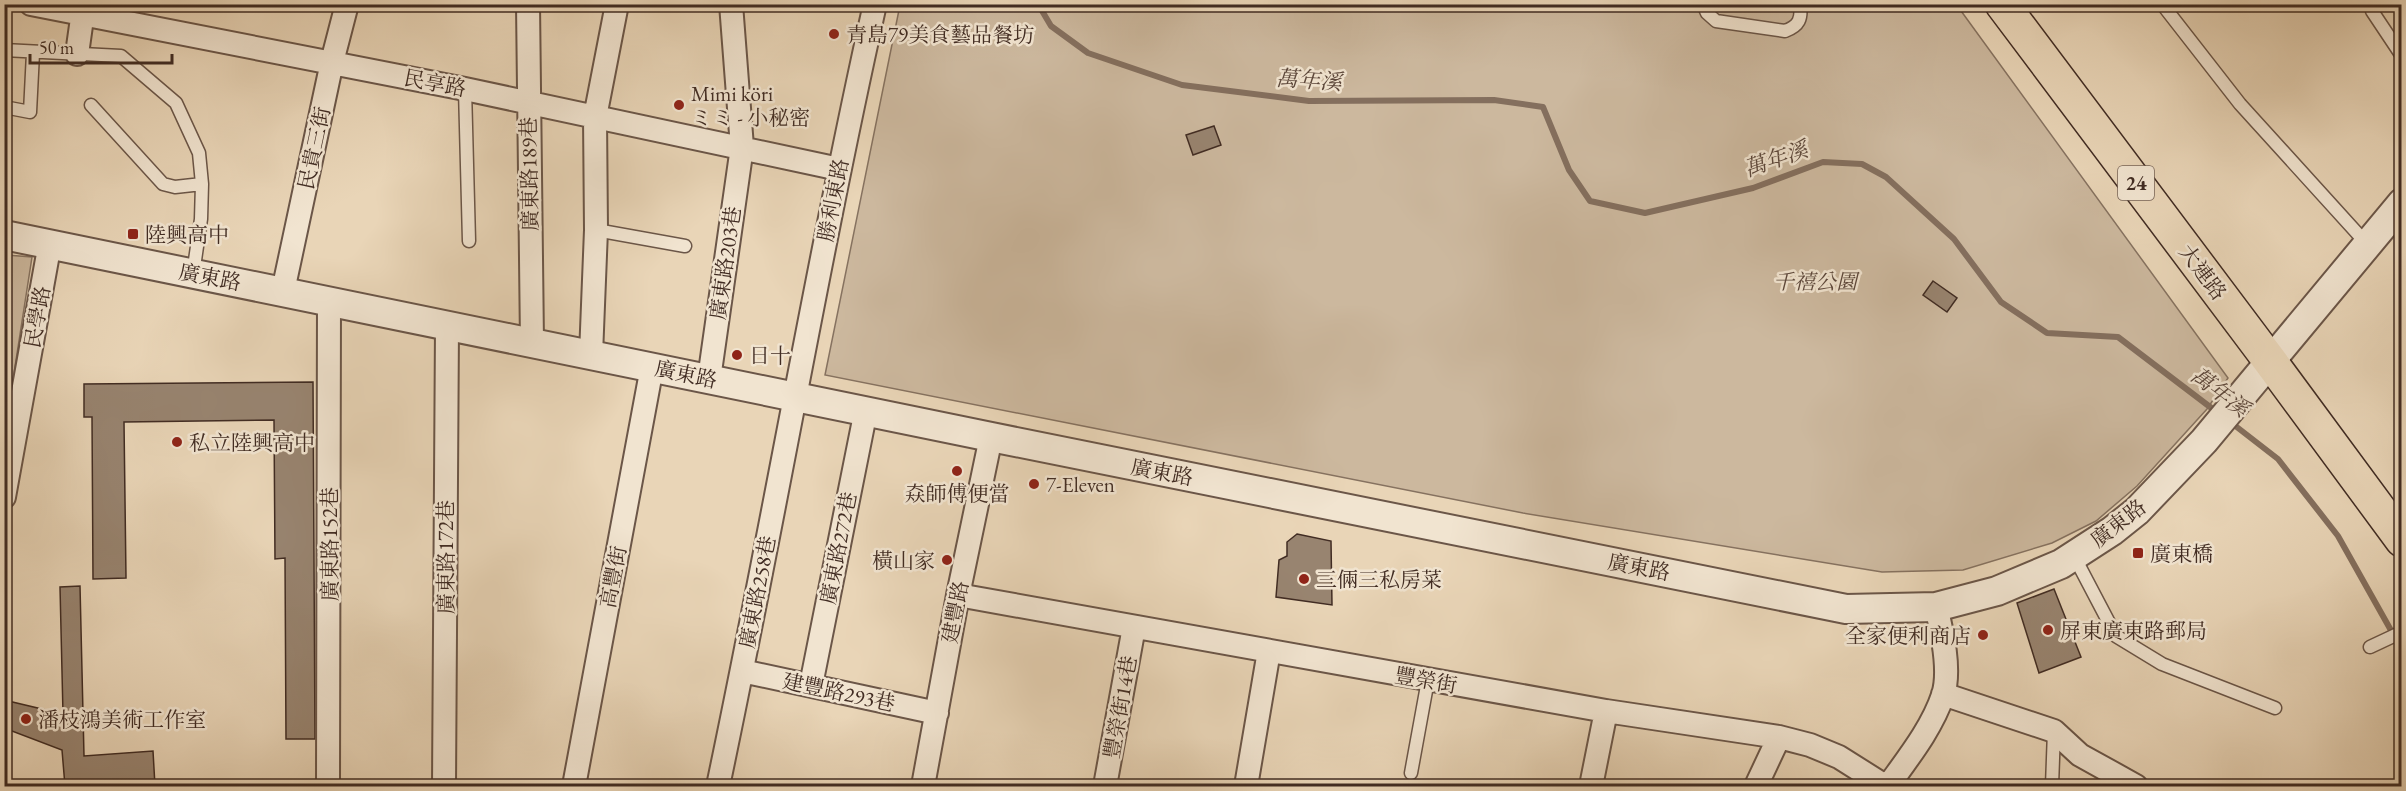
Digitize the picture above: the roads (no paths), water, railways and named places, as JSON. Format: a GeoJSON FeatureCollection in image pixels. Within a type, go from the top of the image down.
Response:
{"type":"FeatureCollection","features":[{"type":"Feature","properties":{"kind":"main road","name":"大連路"},"geometry":{"type":"LineString","coordinates":[[2002,4],[2402,540]]}},
{"type":"Feature","properties":{"kind":"street","name":"民享路"},"geometry":{"type":"LineString","coordinates":[[31,4],[83,10],[838,169]]}},
{"type":"Feature","properties":{"kind":"street","name":"民貴三街"},"geometry":{"type":"LineString","coordinates":[[283,291],[332,62],[347,4]]}},
{"type":"Feature","properties":{"kind":"street","name":"廣東路189巷"},"geometry":{"type":"LineString","coordinates":[[528,4],[532,343]]}},
{"type":"Feature","properties":{"kind":"street"},"geometry":{"type":"LineString","coordinates":[[591,355],[596,230],[595,117],[617,4]]}},
{"type":"Feature","properties":{"kind":"street","name":"廣東路203巷"},"geometry":{"type":"LineString","coordinates":[[708,379],[742,147],[731,4]]}},
{"type":"Feature","properties":{"kind":"street","name":"勝利東路"},"geometry":{"type":"LineString","coordinates":[[796,397],[838,169],[875,4]]}},
{"type":"Feature","properties":{"kind":"street"},"geometry":{"type":"LineString","coordinates":[[77,54],[83,10]]}},
{"type":"Feature","properties":{"kind":"street"},"geometry":{"type":"LineString","coordinates":[[2270,361],[2402,204]]}},
{"type":"Feature","properties":{"kind":"street","name":"廣東路"},"geometry":{"type":"LineString","coordinates":[[4,234],[447,327],[1846,609],[1936,607],[1997,591],[2061,564],[2112,531],[2137,511],[2204,441],[2270,361]]}},
{"type":"Feature","properties":{"kind":"street","name":"民學路"},"geometry":{"type":"LineString","coordinates":[[4,497],[50,243]]}},
{"type":"Feature","properties":{"kind":"street","name":"廣東路152巷"},"geometry":{"type":"LineString","coordinates":[[328,786],[329,301]]}},
{"type":"Feature","properties":{"kind":"street","name":"廣東路172巷"},"geometry":{"type":"LineString","coordinates":[[444,786],[447,327]]}},
{"type":"Feature","properties":{"kind":"street","name":"高豐街"},"geometry":{"type":"LineString","coordinates":[[575,786],[652,367]]}},
{"type":"Feature","properties":{"kind":"street","name":"廣東路258巷"},"geometry":{"type":"LineString","coordinates":[[718,786],[796,397]]}},
{"type":"Feature","properties":{"kind":"street","name":"廣東路272巷"},"geometry":{"type":"LineString","coordinates":[[811,685],[866,411]]}},
{"type":"Feature","properties":{"kind":"street","name":"建豐路"},"geometry":{"type":"LineString","coordinates":[[923,786],[958,595],[991,437]]}},
{"type":"Feature","properties":{"kind":"street","name":"豐榮街"},"geometry":{"type":"LineString","coordinates":[[958,595],[1606,711],[1779,737],[1810,744],[1839,757],[1886,786]]}},
{"type":"Feature","properties":{"kind":"street"},"geometry":{"type":"LineString","coordinates":[[1886,786],[1924,735],[1944,694],[1943,635],[1936,607]]}},
{"type":"Feature","properties":{"kind":"street","name":"豐榮街14巷"},"geometry":{"type":"LineString","coordinates":[[1106,786],[1134,627]]}},
{"type":"Feature","properties":{"kind":"street"},"geometry":{"type":"LineString","coordinates":[[1246,786],[1269,651]]}},
{"type":"Feature","properties":{"kind":"street","name":"建豐路293巷"},"geometry":{"type":"LineString","coordinates":[[742,671],[937,713]]}},
{"type":"Feature","properties":{"kind":"street"},"geometry":{"type":"LineString","coordinates":[[1944,694],[2054,731],[2080,754],[2136,786]]}},
{"type":"Feature","properties":{"kind":"street"},"geometry":{"type":"LineString","coordinates":[[1591,786],[1606,711]]}},
{"type":"Feature","properties":{"kind":"street"},"geometry":{"type":"LineString","coordinates":[[1755,786],[1779,737]]}},
{"type":"Feature","properties":{"kind":"lane"},"geometry":{"type":"LineString","coordinates":[[1703,4],[1707,13],[1716,21],[1785,31],[1796,27],[1802,17],[1800,4]]}},
{"type":"Feature","properties":{"kind":"lane"},"geometry":{"type":"LineString","coordinates":[[2162,4],[2240,104],[2367,244]]}},
{"type":"Feature","properties":{"kind":"lane"},"geometry":{"type":"LineString","coordinates":[[2370,7],[2402,56]]}},
{"type":"Feature","properties":{"kind":"lane"},"geometry":{"type":"LineString","coordinates":[[4,50],[121,56],[176,103],[199,153],[202,184],[201,219],[193,274]]}},
{"type":"Feature","properties":{"kind":"lane"},"geometry":{"type":"LineString","coordinates":[[4,107],[30,112],[33,53]]}},
{"type":"Feature","properties":{"kind":"lane"},"geometry":{"type":"LineString","coordinates":[[465,89],[469,241]]}},
{"type":"Feature","properties":{"kind":"lane"},"geometry":{"type":"LineString","coordinates":[[91,105],[163,184],[175,187],[202,184]]}},
{"type":"Feature","properties":{"kind":"lane"},"geometry":{"type":"LineString","coordinates":[[596,230],[685,246]]}},
{"type":"Feature","properties":{"kind":"lane"},"geometry":{"type":"LineString","coordinates":[[2074,556],[2116,636],[2162,664],[2275,708]]}},
{"type":"Feature","properties":{"kind":"lane"},"geometry":{"type":"LineString","coordinates":[[2370,647],[2402,632]]}},
{"type":"Feature","properties":{"kind":"lane"},"geometry":{"type":"LineString","coordinates":[[1411,773],[1428,680]]}},
{"type":"Feature","properties":{"kind":"lane"},"geometry":{"type":"LineString","coordinates":[[2052,786],[2054,731]]}},
{"type":"Feature","properties":{"kind":"waterway","name":"萬年溪"},"geometry":{"type":"LineString","coordinates":[[1038,4],[1051,26],[1088,53],[1182,85],[1309,101],[1494,100],[1543,107],[1569,170],[1590,201],[1645,213],[1753,188],[1823,162],[1862,164],[1886,177],[1954,239],[2001,302],[2047,333],[2118,337],[2218,413]]}},
{"type":"Feature","properties":{"kind":"waterway","name":"萬年溪"},"geometry":{"type":"LineString","coordinates":[[2229,421],[2278,459],[2338,536],[2402,650]]}},
{"type":"Feature","properties":{"kind":"place","name":"青島79美食藝品餐坊"},"geometry":{"type":"Point","coordinates":[834,34]}},
{"type":"Feature","properties":{"kind":"place","name":"Mimi köri ミミ - 小秘密"},"geometry":{"type":"Point","coordinates":[679,105]}},
{"type":"Feature","properties":{"kind":"place","name":"陸興高中"},"geometry":{"type":"Point","coordinates":[133,234]}},
{"type":"Feature","properties":{"kind":"place","name":"日十"},"geometry":{"type":"Point","coordinates":[737,355]}},
{"type":"Feature","properties":{"kind":"place","name":"私立陸興高中"},"geometry":{"type":"Point","coordinates":[177,442]}},
{"type":"Feature","properties":{"kind":"place","name":"𡘙師傅便當"},"geometry":{"type":"Point","coordinates":[957,471]}},
{"type":"Feature","properties":{"kind":"place","name":"7-Eleven"},"geometry":{"type":"Point","coordinates":[1034,484]}},
{"type":"Feature","properties":{"kind":"place","name":"廣東橋"},"geometry":{"type":"Point","coordinates":[2138,553]}},
{"type":"Feature","properties":{"kind":"place","name":"橫山家"},"geometry":{"type":"Point","coordinates":[947,560]}},
{"type":"Feature","properties":{"kind":"place","name":"三倆三私房菜"},"geometry":{"type":"Point","coordinates":[1304,579]}},
{"type":"Feature","properties":{"kind":"place","name":"屏東廣東路郵局"},"geometry":{"type":"Point","coordinates":[2048,630]}},
{"type":"Feature","properties":{"kind":"place","name":"全家便利商店"},"geometry":{"type":"Point","coordinates":[1983,635]}},
{"type":"Feature","properties":{"kind":"place","name":"潘枝鴻美術工作室"},"geometry":{"type":"Point","coordinates":[26,719]}},
{"type":"Feature","properties":{"kind":"park label","name":"千禧公園"},"geometry":{"type":"Point","coordinates":[1815,281]}}]}
